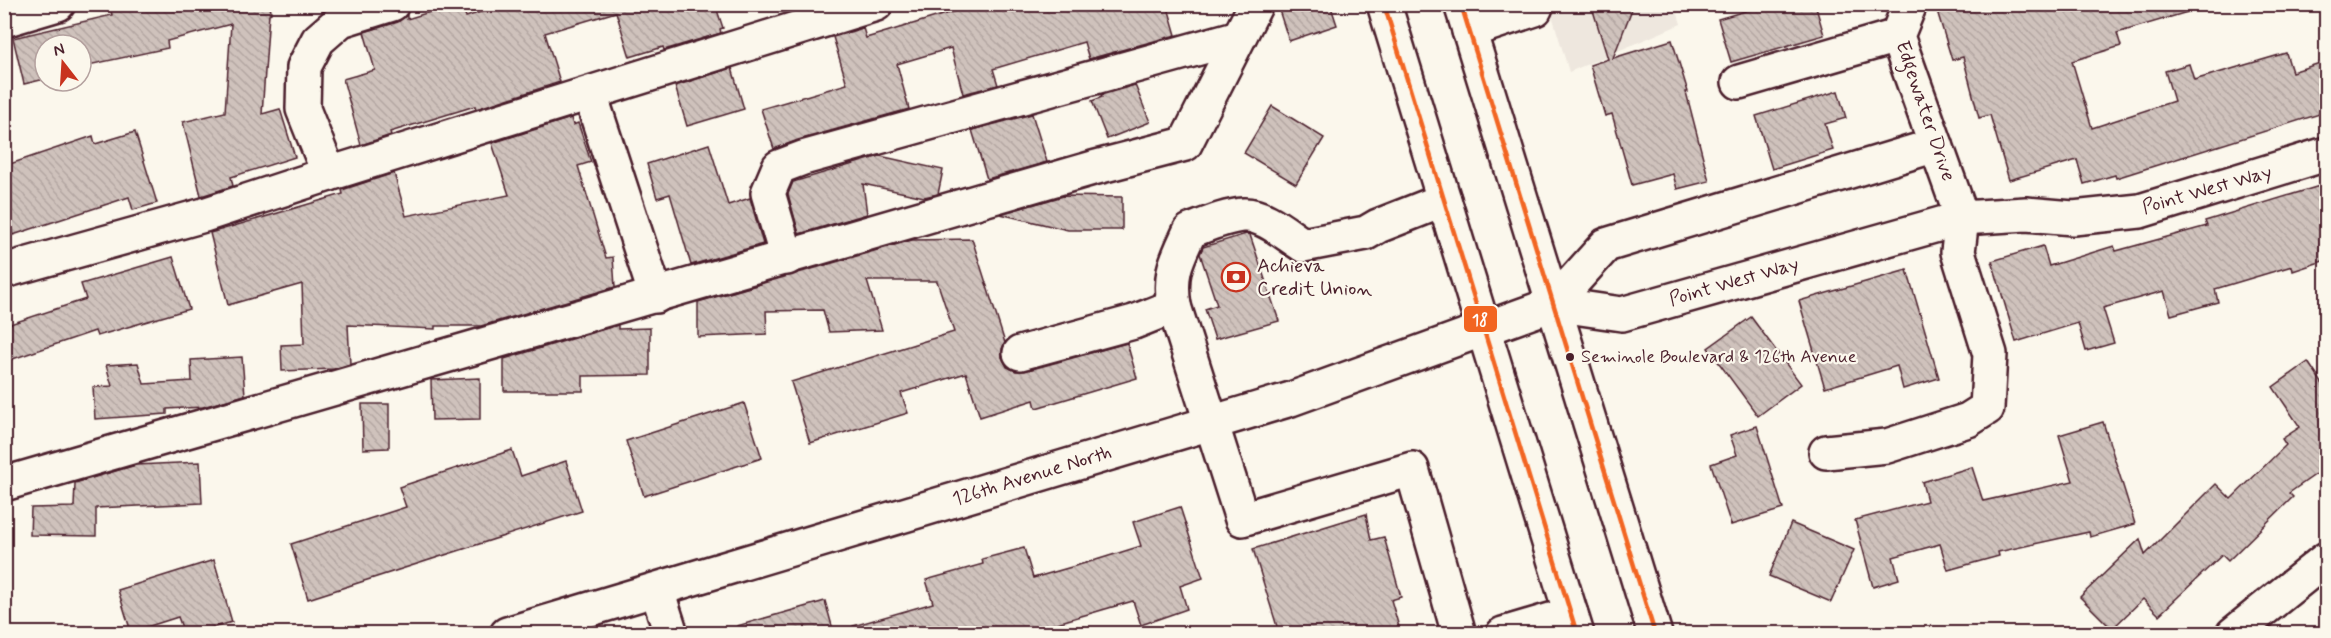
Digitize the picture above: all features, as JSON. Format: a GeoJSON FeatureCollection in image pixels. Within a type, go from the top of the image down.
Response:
{"type":"FeatureCollection","features":[{"type":"Feature","properties":{"kind":"street"},"geometry":{"type":"LineString","coordinates":[[4,20],[58,4]]}},
{"type":"Feature","properties":{"kind":"street"},"geometry":{"type":"LineString","coordinates":[[329,174],[303,109],[304,67],[318,40],[340,20],[392,4]]}},
{"type":"Feature","properties":{"kind":"street"},"geometry":{"type":"LineString","coordinates":[[4,271],[204,215],[876,4]]}},
{"type":"Feature","properties":{"kind":"street"},"geometry":{"type":"LineString","coordinates":[[4,484],[1185,144],[1256,4]]}},
{"type":"Feature","properties":{"kind":"street"},"geometry":{"type":"LineString","coordinates":[[1384,4],[1574,624],[1503,633]]}},
{"type":"Feature","properties":{"kind":"street"},"geometry":{"type":"LineString","coordinates":[[1537,4],[1535,9],[1465,18],[1655,633]]}},
{"type":"Feature","properties":{"kind":"street","name":"Edgewater Drive"},"geometry":{"type":"LineString","coordinates":[[1911,4],[1897,36],[1962,218]]}},
{"type":"Feature","properties":{"kind":"street"},"geometry":{"type":"LineString","coordinates":[[1739,82],[1897,36]]}},
{"type":"Feature","properties":{"kind":"street"},"geometry":{"type":"LineString","coordinates":[[787,258],[768,193],[780,167],[803,158],[1239,37]]}},
{"type":"Feature","properties":{"kind":"street"},"geometry":{"type":"LineString","coordinates":[[590,94],[656,296]]}},
{"type":"Feature","properties":{"kind":"street"},"geometry":{"type":"LineString","coordinates":[[1552,304],[1606,245],[1936,145]]}},
{"type":"Feature","properties":{"kind":"street","name":"Point West Way"},"geometry":{"type":"LineString","coordinates":[[1552,304],[1622,314],[1962,218],[2026,214],[2073,218],[2140,211],[2326,154]]}},
{"type":"Feature","properties":{"kind":"street"},"geometry":{"type":"LineString","coordinates":[[1444,200],[1377,226],[1366,233],[1302,245],[1263,220],[1245,214],[1212,222],[1190,231],[1174,266],[1171,285],[1174,306],[1242,519],[1412,469],[1459,633]]}},
{"type":"Feature","properties":{"kind":"street"},"geometry":{"type":"LineString","coordinates":[[1826,452],[1887,446],[1968,420],[1987,408],[1990,354],[1958,252],[1962,218]]}},
{"type":"Feature","properties":{"kind":"street","name":"126th Avenue North"},"geometry":{"type":"LineString","coordinates":[[507,633],[1291,399],[1552,304]]}},
{"type":"Feature","properties":{"kind":"street"},"geometry":{"type":"LineString","coordinates":[[1020,353],[1134,322],[1174,306]]}},
{"type":"Feature","properties":{"kind":"street"},"geometry":{"type":"LineString","coordinates":[[2234,633],[2326,559]]}},
{"type":"Feature","properties":{"kind":"street"},"geometry":{"type":"LineString","coordinates":[[657,590],[671,633]]}},
{"type":"Feature","properties":{"kind":"shaded area"},"geometry":{"type":"Polygon","coordinates":[[[1549,5],[1675,5],[1681,24],[1569,72],[1549,5]]]}},
{"type":"Feature","properties":{"kind":"building"},"geometry":{"type":"Polygon","coordinates":[[[124,4],[270,4],[262,114],[280,109],[295,157],[231,177],[233,186],[201,196],[183,122],[225,112],[231,24],[167,41],[168,48],[93,64],[93,33],[35,33],[112,15],[110,8],[124,4]]]}},
{"type":"Feature","properties":{"kind":"building"},"geometry":{"type":"Polygon","coordinates":[[[462,4],[466,17],[504,4],[715,4],[723,28],[720,29],[721,33],[664,50],[663,47],[630,57],[616,12],[545,33],[560,82],[476,109],[475,106],[390,132],[391,135],[361,145],[343,79],[375,70],[364,32],[398,22],[407,15],[407,19],[462,4]]]}},
{"type":"Feature","properties":{"kind":"building"},"geometry":{"type":"Polygon","coordinates":[[[979,4],[1167,4],[1176,35],[1089,59],[1084,42],[993,69],[998,85],[963,94],[951,48],[897,64],[909,109],[798,140],[774,149],[761,109],[847,84],[833,37],[863,28],[866,38],[979,4]]]}},
{"type":"Feature","properties":{"kind":"building"},"geometry":{"type":"Polygon","coordinates":[[[1277,4],[1330,4],[1337,25],[1289,41],[1277,4]]]}},
{"type":"Feature","properties":{"kind":"building"},"geometry":{"type":"Polygon","coordinates":[[[1591,4],[1634,4],[1613,58],[1672,40],[1688,92],[1686,92],[1709,181],[1677,189],[1673,174],[1632,185],[1612,114],[1605,116],[1590,65],[1608,59],[1591,4]]]}},
{"type":"Feature","properties":{"kind":"building"},"geometry":{"type":"Polygon","coordinates":[[[1769,4],[1815,4],[1824,35],[1731,62],[1718,19],[1769,4]]]}},
{"type":"Feature","properties":{"kind":"building"},"geometry":{"type":"Polygon","coordinates":[[[1935,4],[2190,4],[2191,11],[2117,33],[2121,46],[2072,61],[2092,128],[2174,101],[2165,71],[2189,64],[2194,80],[2286,53],[2292,72],[2326,61],[2326,112],[2116,178],[2115,175],[2084,184],[2077,160],[2009,180],[1990,115],[1979,118],[1963,57],[1952,60],[1935,4]]]}},
{"type":"Feature","properties":{"kind":"building"},"geometry":{"type":"Polygon","coordinates":[[[33,33],[33,82],[24,84],[13,38],[33,33]]]}},
{"type":"Feature","properties":{"kind":"building"},"geometry":{"type":"Polygon","coordinates":[[[732,68],[744,109],[687,126],[675,86],[732,68]]]}},
{"type":"Feature","properties":{"kind":"building"},"geometry":{"type":"Polygon","coordinates":[[[1135,85],[1150,122],[1107,139],[1092,101],[1102,97],[1101,95],[1135,85]]]}},
{"type":"Feature","properties":{"kind":"building"},"geometry":{"type":"Polygon","coordinates":[[[1838,91],[1846,118],[1825,124],[1833,150],[1772,169],[1756,116],[1838,91]]]}},
{"type":"Feature","properties":{"kind":"building"},"geometry":{"type":"Polygon","coordinates":[[[1272,106],[1324,138],[1296,184],[1244,153],[1272,106]]]}},
{"type":"Feature","properties":{"kind":"building"},"geometry":{"type":"Polygon","coordinates":[[[1032,114],[1047,162],[987,179],[972,130],[1032,114]]]}},
{"type":"Feature","properties":{"kind":"building"},"geometry":{"type":"Polygon","coordinates":[[[571,118],[573,125],[578,123],[591,162],[578,166],[606,258],[613,257],[615,287],[481,326],[435,326],[435,329],[348,325],[350,364],[334,369],[282,371],[281,345],[304,344],[302,284],[228,305],[210,233],[343,194],[342,190],[394,173],[406,216],[509,195],[492,143],[571,118]]]}},
{"type":"Feature","properties":{"kind":"building"},"geometry":{"type":"Polygon","coordinates":[[[135,132],[157,203],[133,210],[129,197],[13,235],[4,208],[4,166],[93,136],[95,144],[135,132]]]}},
{"type":"Feature","properties":{"kind":"building"},"geometry":{"type":"Polygon","coordinates":[[[709,144],[728,205],[750,198],[763,244],[691,265],[670,194],[657,198],[647,164],[709,144]]]}},
{"type":"Feature","properties":{"kind":"building"},"geometry":{"type":"Polygon","coordinates":[[[880,156],[943,170],[938,194],[924,197],[863,184],[867,214],[799,234],[788,194],[793,182],[880,156]]]}},
{"type":"Feature","properties":{"kind":"building"},"geometry":{"type":"Polygon","coordinates":[[[2326,184],[2326,260],[2293,271],[2292,266],[2215,289],[2218,302],[2171,315],[2164,291],[2103,308],[2114,343],[2086,351],[2078,323],[2016,342],[1992,261],[2043,246],[2049,266],[2114,246],[2116,251],[2207,226],[2205,221],[2326,184]]]}},
{"type":"Feature","properties":{"kind":"building"},"geometry":{"type":"Polygon","coordinates":[[[1063,196],[1122,197],[1122,230],[1068,230],[1000,214],[1063,196]]]}},
{"type":"Feature","properties":{"kind":"building","name":"Achieva Credit Union"},"geometry":{"type":"Polygon","coordinates":[[[1246,234],[1250,235],[1279,321],[1215,339],[1205,309],[1217,305],[1200,254],[1203,247],[1246,234]]]}},
{"type":"Feature","properties":{"kind":"building"},"geometry":{"type":"Polygon","coordinates":[[[972,239],[1005,343],[1002,357],[1007,367],[1016,371],[1025,371],[1127,343],[1137,378],[1036,408],[1034,400],[980,417],[966,373],[901,393],[908,413],[810,443],[791,382],[954,332],[937,281],[867,281],[882,330],[829,332],[823,310],[766,311],[767,334],[698,337],[698,302],[912,240],[972,239]]]}},
{"type":"Feature","properties":{"kind":"building"},"geometry":{"type":"Polygon","coordinates":[[[173,257],[189,309],[97,336],[95,331],[4,362],[4,326],[86,299],[81,284],[173,257]]]}},
{"type":"Feature","properties":{"kind":"building"},"geometry":{"type":"Polygon","coordinates":[[[1907,270],[1939,378],[1903,389],[1897,366],[1825,388],[1799,301],[1907,270]]]}},
{"type":"Feature","properties":{"kind":"building"},"geometry":{"type":"Polygon","coordinates":[[[1751,317],[1801,384],[1758,416],[1708,348],[1751,317]]]}},
{"type":"Feature","properties":{"kind":"building"},"geometry":{"type":"Polygon","coordinates":[[[618,325],[618,329],[650,328],[650,375],[583,376],[583,391],[504,391],[504,359],[618,325]]]}},
{"type":"Feature","properties":{"kind":"building"},"geometry":{"type":"Polygon","coordinates":[[[242,357],[245,395],[203,407],[167,409],[167,414],[95,419],[93,387],[112,386],[106,365],[138,363],[144,384],[192,381],[191,360],[242,357]]]}},
{"type":"Feature","properties":{"kind":"building"},"geometry":{"type":"Polygon","coordinates":[[[2308,362],[2326,389],[2326,467],[2289,493],[2293,497],[2228,561],[2222,555],[2159,615],[2143,599],[2112,629],[2080,597],[2140,539],[2145,555],[2216,484],[2231,499],[2286,445],[2282,439],[2300,427],[2273,387],[2308,362]]]}},
{"type":"Feature","properties":{"kind":"building"},"geometry":{"type":"Polygon","coordinates":[[[480,378],[480,419],[432,420],[431,380],[480,378]]]}},
{"type":"Feature","properties":{"kind":"building"},"geometry":{"type":"Polygon","coordinates":[[[744,403],[762,458],[644,496],[626,441],[744,403]]]}},
{"type":"Feature","properties":{"kind":"building"},"geometry":{"type":"Polygon","coordinates":[[[362,404],[389,404],[389,448],[363,449],[362,404]]]}},
{"type":"Feature","properties":{"kind":"building"},"geometry":{"type":"Polygon","coordinates":[[[2103,422],[2135,524],[2090,537],[2089,532],[1998,552],[1999,556],[1948,570],[1940,544],[1893,557],[1899,579],[1873,587],[1855,520],[1927,501],[1922,482],[1972,467],[1983,501],[2073,481],[2059,435],[2103,422]]]}},
{"type":"Feature","properties":{"kind":"building"},"geometry":{"type":"Polygon","coordinates":[[[1757,426],[1783,509],[1731,525],[1711,464],[1737,455],[1730,435],[1757,426]]]}},
{"type":"Feature","properties":{"kind":"building"},"geometry":{"type":"Polygon","coordinates":[[[512,450],[521,476],[566,461],[582,511],[308,599],[291,544],[406,507],[399,487],[512,450]]]}},
{"type":"Feature","properties":{"kind":"building"},"geometry":{"type":"Polygon","coordinates":[[[200,462],[202,503],[96,508],[96,536],[30,535],[31,508],[74,507],[75,483],[136,465],[200,462]]]}},
{"type":"Feature","properties":{"kind":"building"},"geometry":{"type":"Polygon","coordinates":[[[1180,507],[1203,578],[1180,586],[1187,609],[1141,625],[1133,601],[1023,633],[854,633],[853,626],[933,603],[926,580],[983,564],[982,559],[1024,548],[1033,578],[1096,560],[1141,546],[1133,522],[1180,507]]]}},
{"type":"Feature","properties":{"kind":"building"},"geometry":{"type":"Polygon","coordinates":[[[1366,514],[1371,540],[1384,537],[1401,597],[1391,600],[1399,627],[1376,633],[1279,633],[1253,549],[1366,514]]]}},
{"type":"Feature","properties":{"kind":"building"},"geometry":{"type":"Polygon","coordinates":[[[1791,523],[1854,550],[1831,602],[1769,576],[1791,523]]]}},
{"type":"Feature","properties":{"kind":"building"},"geometry":{"type":"Polygon","coordinates":[[[214,560],[232,622],[195,633],[184,633],[178,617],[131,632],[118,590],[214,560]]]}},
{"type":"Feature","properties":{"kind":"building"},"geometry":{"type":"Polygon","coordinates":[[[825,601],[834,633],[738,633],[737,626],[825,601]]]}},
{"type":"Feature","properties":{"kind":"transit line","name":"18"},"geometry":{"type":"LineString","coordinates":[[1384,4],[1577,634]]}},
{"type":"Feature","properties":{"kind":"transit line","name":"18"},"geometry":{"type":"LineString","coordinates":[[1461,4],[1655,634]]}},
{"type":"Feature","properties":{"kind":"place","name":"Achieva Credit Union"},"geometry":{"type":"Point","coordinates":[1236,277]}},
{"type":"Feature","properties":{"kind":"place","name":"Seminole Boulevard & 126th Avenue"},"geometry":{"type":"Point","coordinates":[1570,357]}}]}
